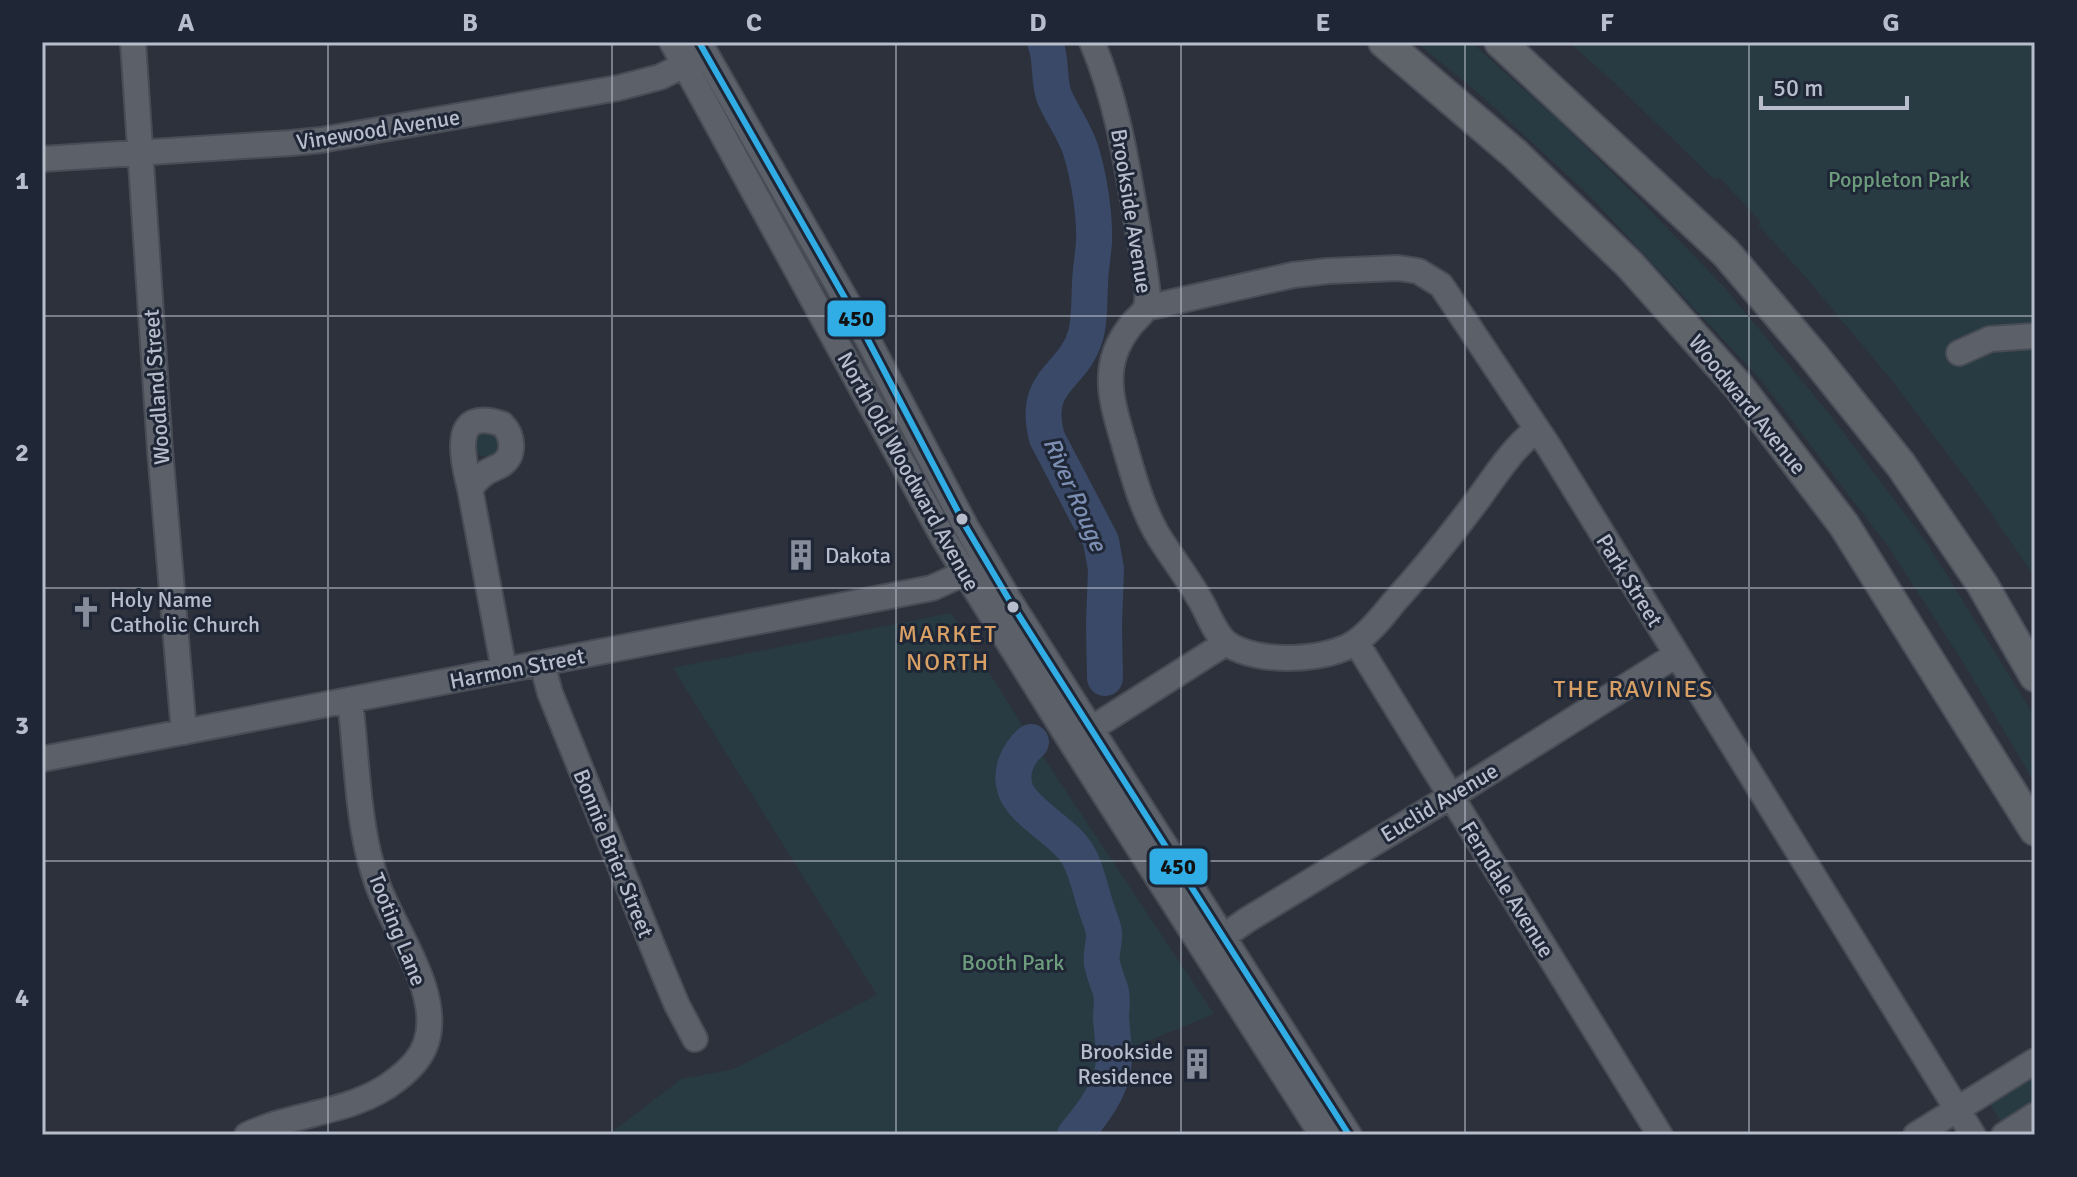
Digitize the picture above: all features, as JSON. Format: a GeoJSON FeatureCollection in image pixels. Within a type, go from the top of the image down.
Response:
{"type":"FeatureCollection","features":[{"type":"Feature","properties":{"kind":"main road","name":"Woodward Avenue"},"geometry":{"type":"LineString","coordinates":[[1384,42],[1504,144],[1630,265],[1739,387],[1844,525],[2035,830]]}},
{"type":"Feature","properties":{"kind":"main road"},"geometry":{"type":"LineString","coordinates":[[1500,42],[1726,253],[1812,354],[1901,465],[1982,584],[2035,676]]}},
{"type":"Feature","properties":{"kind":"street","name":"Woodland Street"},"geometry":{"type":"LineString","coordinates":[[133,42],[160,450],[184,732]]}},
{"type":"Feature","properties":{"kind":"street","name":"North Old Woodward Avenue"},"geometry":{"type":"LineString","coordinates":[[672,42],[697,54],[858,321],[1081,736]]}},
{"type":"Feature","properties":{"kind":"street","name":"Brookside Avenue"},"geometry":{"type":"LineString","coordinates":[[1092,42],[1114,103],[1147,289],[1146,308],[1122,337],[1112,361],[1113,405],[1136,485],[1152,523],[1226,643]]}},
{"type":"Feature","properties":{"kind":"street","name":"Vinewood Avenue"},"geometry":{"type":"LineString","coordinates":[[42,159],[291,143],[346,136],[618,88],[652,80],[697,54]]}},
{"type":"Feature","properties":{"kind":"street","name":"North Old Woodward Avenue"},"geometry":{"type":"LineString","coordinates":[[697,54],[832,333],[965,574],[1081,736],[1214,944],[1349,1135]]}},
{"type":"Feature","properties":{"kind":"street","name":"Park Street"},"geometry":{"type":"LineString","coordinates":[[1146,308],[1293,275],[1381,268],[1418,271],[1441,285],[1537,429],[1973,1135]]}},
{"type":"Feature","properties":{"kind":"street","name":"North Old Woodward Avenue"},"geometry":{"type":"LineString","coordinates":[[832,333],[858,321]]}},
{"type":"Feature","properties":{"kind":"street"},"geometry":{"type":"LineString","coordinates":[[1959,353],[1990,339],[2035,336]]}},
{"type":"Feature","properties":{"kind":"street"},"geometry":{"type":"LineString","coordinates":[[1081,736],[1226,643],[1243,651],[1285,658],[1326,654],[1345,649],[1356,642],[1419,574],[1515,449],[1537,429]]}},
{"type":"Feature","properties":{"kind":"street"},"geometry":{"type":"LineString","coordinates":[[470,489],[504,670]]}},
{"type":"Feature","properties":{"kind":"street","name":"Harmon Street"},"geometry":{"type":"LineString","coordinates":[[42,759],[932,588],[987,562]]}},
{"type":"Feature","properties":{"kind":"street","name":"Ferndale Avenue"},"geometry":{"type":"LineString","coordinates":[[1356,642],[1660,1135]]}},
{"type":"Feature","properties":{"kind":"street","name":"Euclid Avenue"},"geometry":{"type":"LineString","coordinates":[[1214,944],[1247,920],[1676,655]]}},
{"type":"Feature","properties":{"kind":"street","name":"Bonnie Brier Street"},"geometry":{"type":"LineString","coordinates":[[542,663],[550,693],[661,967],[695,1039]]}},
{"type":"Feature","properties":{"kind":"street","name":"Tooting Lane"},"geometry":{"type":"LineString","coordinates":[[247,1135],[349,1104],[380,1090],[394,1082],[416,1060],[427,1041],[424,989],[381,895],[368,851],[350,700]]}},
{"type":"Feature","properties":{"kind":"street","name":"North Old Woodward Avenue"},"geometry":{"type":"LineString","coordinates":[[1214,944],[1322,1135]]}},
{"type":"Feature","properties":{"kind":"street"},"geometry":{"type":"LineString","coordinates":[[1916,1135],[2035,1061]]}},
{"type":"Feature","properties":{"kind":"street"},"geometry":{"type":"LineString","coordinates":[[2004,1135],[2035,1115]]}},
{"type":"Feature","properties":{"kind":"green space"},"geometry":{"type":"Polygon","coordinates":[[[1416,42],[1471,42],[1556,118],[1725,288],[1826,410],[1925,540],[2035,717],[2035,783],[1963,662],[1887,545],[1760,379],[1589,195],[1483,97],[1416,42]]]}},
{"type":"Feature","properties":{"kind":"green space","name":"Poppleton Park"},"geometry":{"type":"Polygon","coordinates":[[[1569,42],[2035,42],[2035,577],[1972,486],[1889,377],[1758,225],[1761,222],[1719,177],[1715,180],[1569,42]]]}},
{"type":"Feature","properties":{"kind":"green space"},"geometry":{"type":"Polygon","coordinates":[[[487,431],[496,435],[500,444],[496,453],[487,457],[478,453],[474,444],[478,435],[487,431]]]}},
{"type":"Feature","properties":{"kind":"green space","name":"Booth Park"},"geometry":{"type":"Polygon","coordinates":[[[951,613],[1214,1014],[1123,1051],[1122,1069],[1089,1123],[1096,1135],[608,1135],[681,1079],[734,1069],[877,995],[673,668],[951,613]]]}},
{"type":"Feature","properties":{"kind":"green space"},"geometry":{"type":"Polygon","coordinates":[[[2035,1075],[2035,1101],[2001,1122],[1989,1103],[2035,1075]]]}},
{"type":"Feature","properties":{"kind":"waterway","name":"River Rouge"},"geometry":{"type":"LineString","coordinates":[[1045,42],[1054,96],[1084,161],[1091,196],[1094,242],[1086,334],[1073,361],[1049,391],[1044,418],[1047,438],[1101,541],[1106,569],[1105,678]]}},
{"type":"Feature","properties":{"kind":"waterway","name":"River Rouge"},"geometry":{"type":"LineString","coordinates":[[1031,742],[1016,764],[1013,777],[1016,791],[1027,807],[1070,844],[1080,858],[1103,930],[1102,963],[1112,995],[1114,1055],[1111,1078],[1100,1101],[1075,1135]]}},
{"type":"Feature","properties":{"kind":"transit line","name":"450"},"geometry":{"type":"LineString","coordinates":[[699,42],[858,321],[966,527],[1011,603],[1349,1135]]}},
{"type":"Feature","properties":{"kind":"place","name":"Dakota"},"geometry":{"type":"Point","coordinates":[801,555]}},
{"type":"Feature","properties":{"kind":"place","name":"Holy Name Catholic Church"},"geometry":{"type":"Point","coordinates":[86,612]}},
{"type":"Feature","properties":{"kind":"place","name":"Brookside Residence"},"geometry":{"type":"Point","coordinates":[1197,1064]}},
{"type":"Feature","properties":{"kind":"district","name":"MARKET NORTH"},"geometry":{"type":"Point","coordinates":[948,648]}},
{"type":"Feature","properties":{"kind":"district","name":"THE RAVINES"},"geometry":{"type":"Point","coordinates":[1634,689]}}]}
